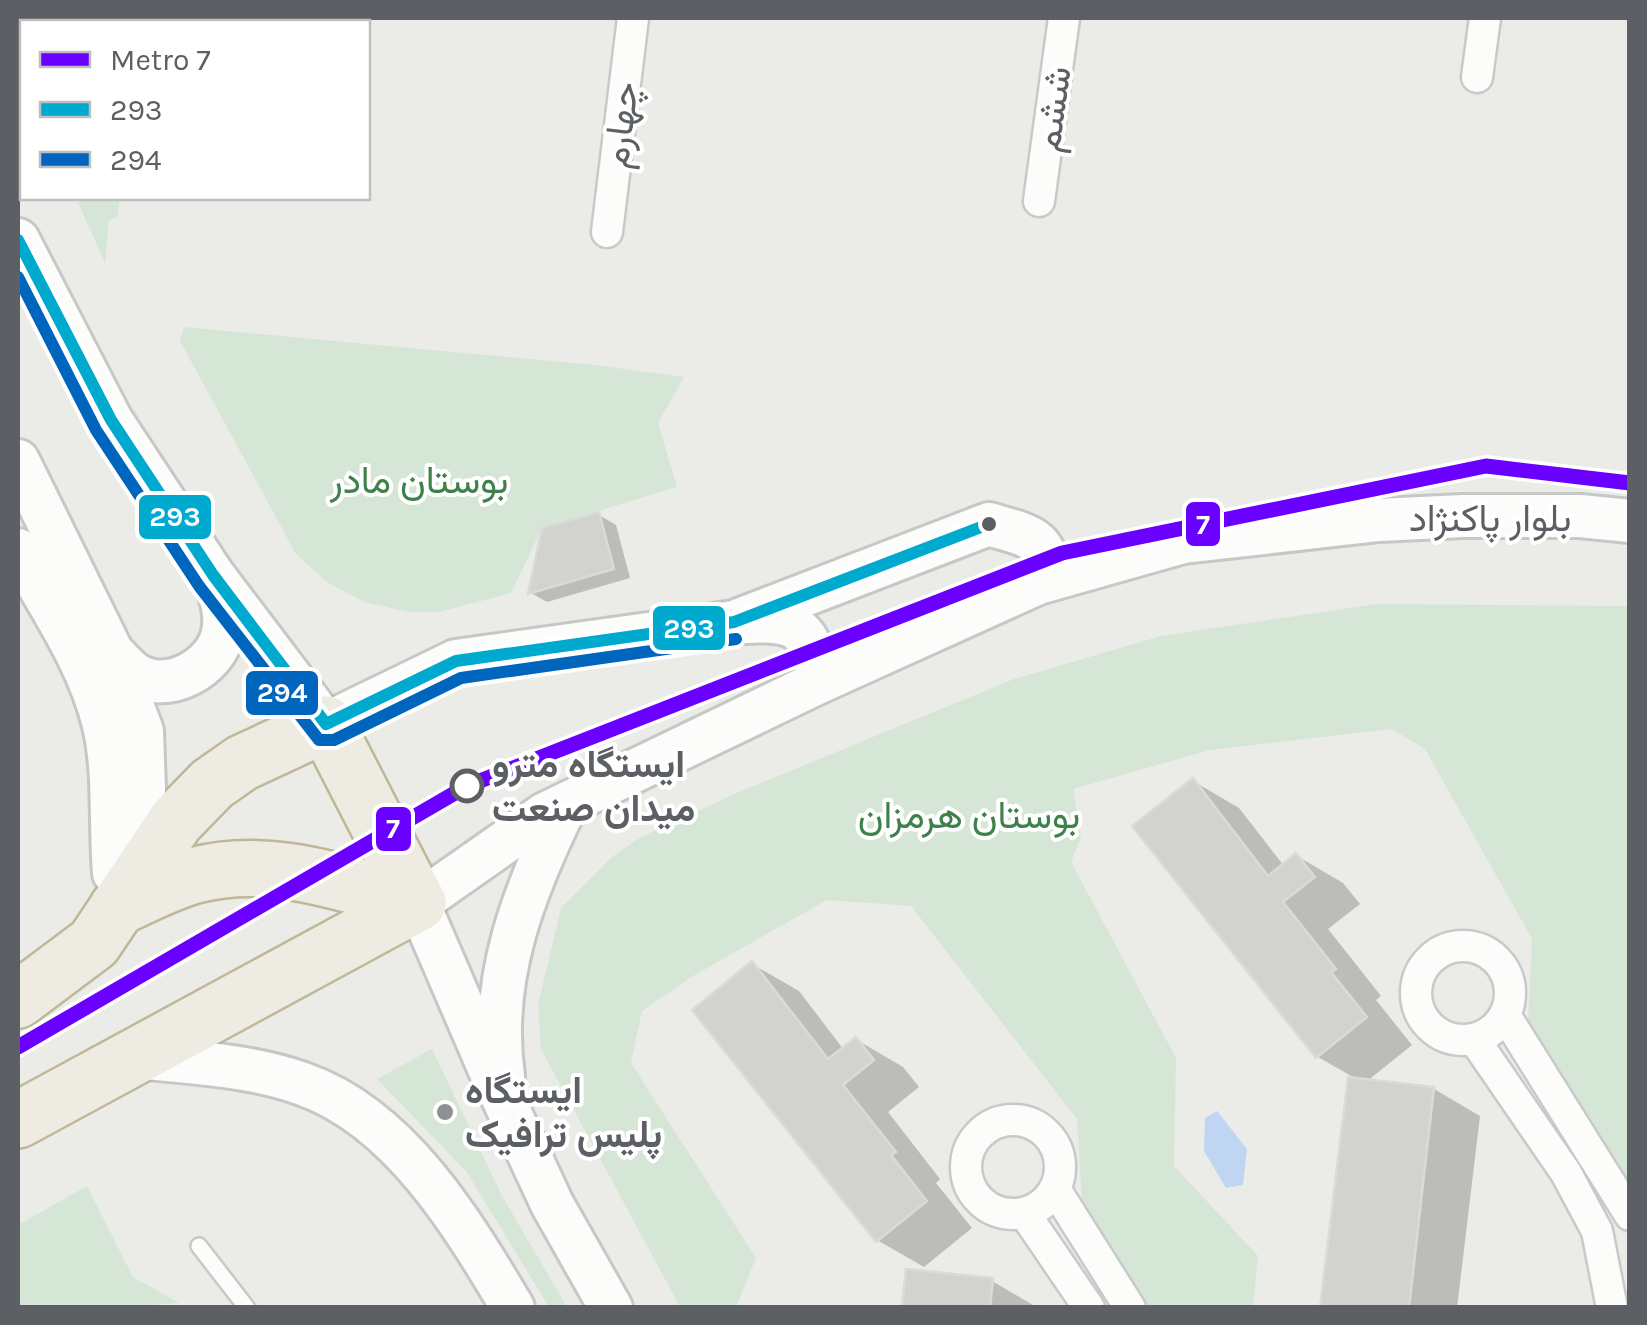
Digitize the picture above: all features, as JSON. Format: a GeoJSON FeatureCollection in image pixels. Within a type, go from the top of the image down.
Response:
{"type":"FeatureCollection","features":[{"type":"Feature","properties":{"kind":"highway"},"geometry":{"type":"LineString","coordinates":[[18,1000],[94,943],[176,821],[212,784],[242,763],[326,724],[418,904]]}},
{"type":"Feature","properties":{"kind":"highway"},"geometry":{"type":"LineString","coordinates":[[117,908],[196,874],[251,868],[303,873],[418,904]]}},
{"type":"Feature","properties":{"kind":"highway"},"geometry":{"type":"LineString","coordinates":[[18,1120],[418,904]]}},
{"type":"Feature","properties":{"kind":"main road"},"geometry":{"type":"LineString","coordinates":[[18,240],[111,420],[214,574],[326,724],[456,661],[734,622],[774,620],[793,625],[814,649],[819,682]]}},
{"type":"Feature","properties":{"kind":"main road"},"geometry":{"type":"LineString","coordinates":[[18,461],[112,652],[142,732],[144,790],[140,824],[117,908]]}},
{"type":"Feature","properties":{"kind":"main road","name":"بلوار پاکنژاد"},"geometry":{"type":"LineString","coordinates":[[418,904],[545,814],[819,682],[1038,583],[1182,542],[1379,520],[1580,516],[1630,521]]}},
{"type":"Feature","properties":{"kind":"main road"},"geometry":{"type":"LineString","coordinates":[[734,622],[990,524],[1039,542],[1047,552],[1048,570],[1038,583]]}},
{"type":"Feature","properties":{"kind":"main road"},"geometry":{"type":"LineString","coordinates":[[18,550],[70,642],[103,724],[117,908]]}},
{"type":"Feature","properties":{"kind":"main road"},"geometry":{"type":"LineString","coordinates":[[112,652],[136,675],[160,682],[190,673],[209,660],[222,639],[225,624],[214,574]]}},
{"type":"Feature","properties":{"kind":"main road"},"geometry":{"type":"LineString","coordinates":[[515,1125],[500,1048],[500,1005],[508,953],[536,866],[566,805]]}},
{"type":"Feature","properties":{"kind":"main road"},"geometry":{"type":"LineString","coordinates":[[418,904],[552,1204],[611,1308]]}},
{"type":"Feature","properties":{"kind":"main road"},"geometry":{"type":"LineString","coordinates":[[138,1057],[264,1073],[304,1084],[349,1107],[404,1154],[442,1195],[513,1308]]}},
{"type":"Feature","properties":{"kind":"street","name":"چهارم"},"geometry":{"type":"LineString","coordinates":[[607,232],[633,18]]}},
{"type":"Feature","properties":{"kind":"street","name":"ششم"},"geometry":{"type":"LineString","coordinates":[[1040,200],[1064,18]]}},
{"type":"Feature","properties":{"kind":"street"},"geometry":{"type":"LineString","coordinates":[[1477,77],[1485,18]]}},
{"type":"Feature","properties":{"kind":"street"},"geometry":{"type":"LineString","coordinates":[[1461,945],[1490,953],[1508,978],[1510,993],[1504,1015],[1488,1033],[1474,1039],[1443,1036],[1420,1014],[1416,982],[1422,968],[1446,948],[1461,945]]}},
{"type":"Feature","properties":{"kind":"street"},"geometry":{"type":"LineString","coordinates":[[1504,1015],[1629,1215],[1597,1231]]}},
{"type":"Feature","properties":{"kind":"street"},"geometry":{"type":"LineString","coordinates":[[1474,1039],[1566,1174],[1597,1231],[1612,1308]]}},
{"type":"Feature","properties":{"kind":"street"},"geometry":{"type":"LineString","coordinates":[[1011,1120],[1040,1128],[1058,1152],[1061,1167],[1055,1190],[1039,1208],[1024,1214],[993,1211],[980,1202],[966,1173],[972,1142],[996,1123],[1011,1120]]}},
{"type":"Feature","properties":{"kind":"street"},"geometry":{"type":"LineString","coordinates":[[1055,1190],[1130,1308]]}},
{"type":"Feature","properties":{"kind":"street"},"geometry":{"type":"LineString","coordinates":[[1024,1214],[1089,1308]]}},
{"type":"Feature","properties":{"kind":"lane"},"geometry":{"type":"LineString","coordinates":[[199,1246],[247,1308]]}},
{"type":"Feature","properties":{"kind":"green space"},"geometry":{"type":"Polygon","coordinates":[[[77,200],[120,200],[117,218],[109,220],[105,263],[77,200]]]}},
{"type":"Feature","properties":{"kind":"green space","name":"بوستان مادر"},"geometry":{"type":"Polygon","coordinates":[[[184,327],[595,365],[684,377],[658,423],[677,487],[542,528],[511,593],[439,612],[409,612],[364,602],[327,582],[296,554],[180,341],[184,327]]]}},
{"type":"Feature","properties":{"kind":"green space","name":"بوستان هرمزان"},"geometry":{"type":"Polygon","coordinates":[[[1377,604],[1629,606],[1629,1183],[1611,1186],[1527,1043],[1532,939],[1425,749],[1392,729],[1210,750],[1073,789],[1081,837],[1071,862],[1176,1058],[1174,1166],[1258,1256],[1253,1307],[1109,1307],[1085,1256],[1077,1119],[911,906],[827,900],[693,976],[642,1011],[631,1063],[756,1258],[736,1307],[680,1307],[541,1049],[538,1005],[561,908],[612,857],[641,837],[739,792],[1014,679],[1161,636],[1377,604]]]}},
{"type":"Feature","properties":{"kind":"green space"},"geometry":{"type":"Polygon","coordinates":[[[432,1049],[502,1196],[567,1307],[549,1307],[466,1171],[377,1079],[432,1049]]]}},
{"type":"Feature","properties":{"kind":"green space"},"geometry":{"type":"Polygon","coordinates":[[[87,1186],[133,1277],[179,1303],[104,1308],[18,1307],[18,1225],[87,1186]]]}},
{"type":"Feature","properties":{"kind":"water"},"geometry":{"type":"Polygon","coordinates":[[[1217,1111],[1247,1149],[1243,1185],[1226,1188],[1204,1151],[1205,1118],[1217,1111]]]}},
{"type":"Feature","properties":{"kind":"building"},"geometry":{"type":"Polygon","coordinates":[[[599,512],[614,569],[528,594],[542,528],[599,512]]]}},
{"type":"Feature","properties":{"kind":"building"},"geometry":{"type":"Polygon","coordinates":[[[1193,778],[1268,876],[1296,853],[1315,877],[1283,902],[1336,969],[1331,972],[1367,1017],[1316,1058],[1132,826],[1193,778]]]}},
{"type":"Feature","properties":{"kind":"building"},"geometry":{"type":"Polygon","coordinates":[[[752,961],[828,1059],[856,1037],[874,1060],[843,1085],[896,1152],[891,1155],[927,1201],[876,1242],[692,1010],[752,961]]]}},
{"type":"Feature","properties":{"kind":"building"},"geometry":{"type":"Polygon","coordinates":[[[1348,1077],[1434,1087],[1409,1308],[1320,1308],[1348,1077]]]}},
{"type":"Feature","properties":{"kind":"building"},"geometry":{"type":"Polygon","coordinates":[[[906,1269],[993,1278],[990,1308],[902,1308],[906,1269]]]}},
{"type":"Feature","properties":{"kind":"metro line","name":"7"},"geometry":{"type":"LineString","coordinates":[[18,1047],[467,786],[1062,553],[1486,466],[1630,483]]}},
{"type":"Feature","properties":{"kind":"transit line","name":"293"},"geometry":{"type":"LineString","coordinates":[[18,240],[111,420],[213,575],[326,724],[456,661],[734,622],[989,524]]}},
{"type":"Feature","properties":{"kind":"transit line","name":"294"},"geometry":{"type":"LineString","coordinates":[[18,277],[96,430],[199,586],[319,740],[334,740],[461,678],[736,639]]}},
{"type":"Feature","properties":{"kind":"place","name":"ایستگاه مترو میدان صنعت"},"geometry":{"type":"Point","coordinates":[467,786]}},
{"type":"Feature","properties":{"kind":"place","name":"ایستگاه پلیس ترافیک"},"geometry":{"type":"Point","coordinates":[445,1112]}}]}
